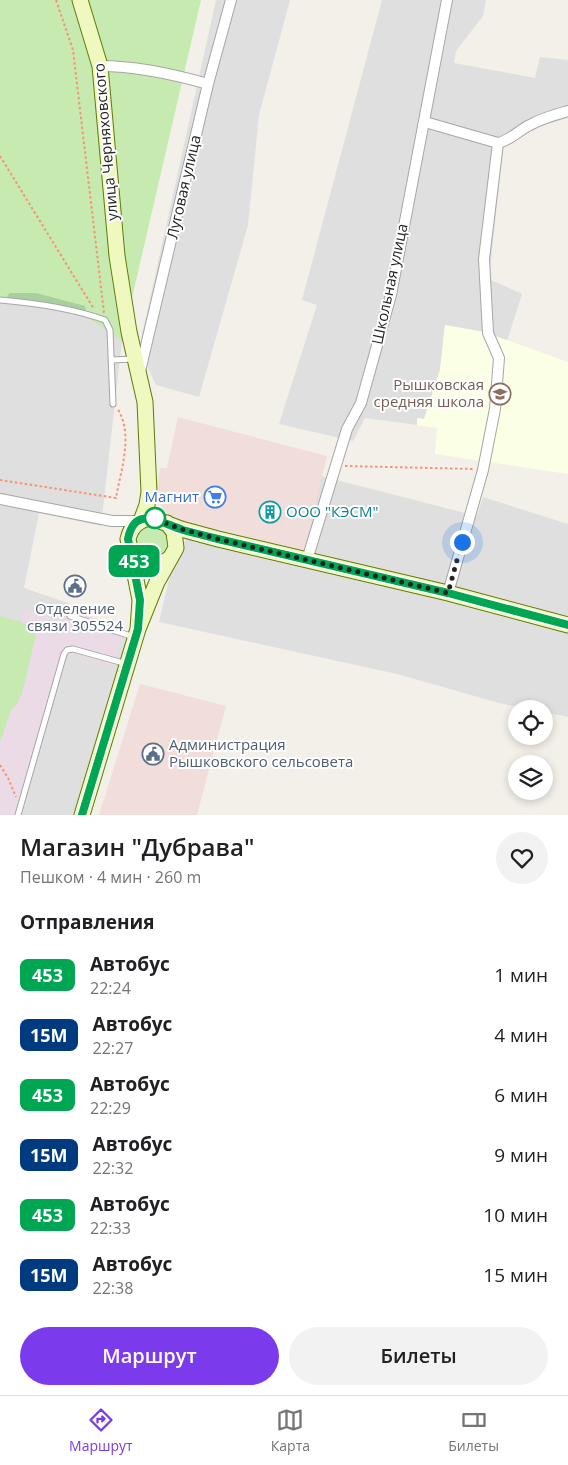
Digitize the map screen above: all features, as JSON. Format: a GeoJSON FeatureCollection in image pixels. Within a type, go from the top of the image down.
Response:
{"type":"FeatureCollection","features":[{"type":"Feature","properties":{"kind":"main road","name":"улица Черняховского"},"geometry":{"type":"LineString","coordinates":[[80,0],[100,66],[117,256],[147,425],[149,492]]}},
{"type":"Feature","properties":{"kind":"main road"},"geometry":{"type":"LineString","coordinates":[[137,633],[140,600],[130,546],[131,530],[141,520],[147,505],[149,492]]}},
{"type":"Feature","properties":{"kind":"main road"},"geometry":{"type":"LineString","coordinates":[[82,815],[137,633],[157,582],[176,548],[176,537],[168,524],[154,511],[149,492]]}},
{"type":"Feature","properties":{"kind":"main road"},"geometry":{"type":"LineString","coordinates":[[141,520],[152,518],[218,539],[448,593],[568,625]]}},
{"type":"Feature","properties":{"kind":"main road"},"geometry":{"type":"LineString","coordinates":[[130,546],[137,560],[150,566],[159,565],[171,557],[183,544],[191,540],[200,538],[218,539]]}},
{"type":"Feature","properties":{"kind":"street","name":"Луговая улица"},"geometry":{"type":"LineString","coordinates":[[137,367],[231,0]]}},
{"type":"Feature","properties":{"kind":"street","name":"Школьная улица"},"geometry":{"type":"LineString","coordinates":[[307,560],[347,429],[361,403],[391,295],[447,0]]}},
{"type":"Feature","properties":{"kind":"street"},"geometry":{"type":"LineString","coordinates":[[100,66],[118,66],[170,73],[208,84]]}},
{"type":"Feature","properties":{"kind":"street"},"geometry":{"type":"LineString","coordinates":[[425,122],[498,143],[506,141],[528,125],[547,116],[568,112]]}},
{"type":"Feature","properties":{"kind":"street"},"geometry":{"type":"LineString","coordinates":[[448,593],[490,441],[499,373],[499,358],[488,333],[484,259],[498,143]]}},
{"type":"Feature","properties":{"kind":"street"},"geometry":{"type":"LineString","coordinates":[[0,498],[112,521],[128,523],[141,520]]}},
{"type":"Feature","properties":{"kind":"street"},"geometry":{"type":"LineString","coordinates":[[112,521],[124,528],[130,546]]}},
{"type":"Feature","properties":{"kind":"lane"},"geometry":{"type":"LineString","coordinates":[[0,300],[38,303],[102,319],[110,330],[113,360],[113,404]]}},
{"type":"Feature","properties":{"kind":"lane"},"geometry":{"type":"LineString","coordinates":[[113,360],[137,367]]}},
{"type":"Feature","properties":{"kind":"lane"},"geometry":{"type":"LineString","coordinates":[[70,616],[137,633]]}},
{"type":"Feature","properties":{"kind":"lane"},"geometry":{"type":"LineString","coordinates":[[18,815],[64,654],[67,650],[73,649],[128,665]]}},
{"type":"Feature","properties":{"kind":"path"},"geometry":{"type":"LineString","coordinates":[[56,0],[73,50],[102,319]]}},
{"type":"Feature","properties":{"kind":"path"},"geometry":{"type":"LineString","coordinates":[[0,156],[102,319]]}},
{"type":"Feature","properties":{"kind":"path"},"geometry":{"type":"LineString","coordinates":[[0,480],[116,498],[126,443],[122,417],[113,404]]}},
{"type":"Feature","properties":{"kind":"path"},"geometry":{"type":"LineString","coordinates":[[335,466],[466,467],[483,470]]}},
{"type":"Feature","properties":{"kind":"path"},"geometry":{"type":"LineString","coordinates":[[0,765],[8,778],[20,808]]}},
{"type":"Feature","properties":{"kind":"shaded area"},"geometry":{"type":"Polygon","coordinates":[[[216,0],[290,0],[259,115],[248,225],[199,397],[156,385],[141,354],[142,335],[216,0]]]}},
{"type":"Feature","properties":{"kind":"shaded area"},"geometry":{"type":"Polygon","coordinates":[[[382,0],[486,0],[483,16],[456,51],[454,63],[535,78],[540,57],[568,60],[568,118],[532,129],[503,148],[489,279],[522,294],[507,341],[484,332],[445,325],[440,370],[424,419],[418,418],[417,425],[365,418],[353,441],[279,424],[317,305],[302,300],[382,0]]]}},
{"type":"Feature","properties":{"kind":"shaded area"},"geometry":{"type":"Polygon","coordinates":[[[0,303],[47,308],[84,315],[120,329],[122,341],[101,526],[39,513],[24,588],[68,603],[77,614],[142,637],[86,815],[0,815],[0,303]]]}},
{"type":"Feature","properties":{"kind":"shaded area","name":"Рышковская средняя школа"},"geometry":{"type":"Polygon","coordinates":[[[445,325],[484,332],[568,362],[568,474],[435,454],[437,428],[417,425],[417,418],[424,419],[440,370],[445,325]]]}},
{"type":"Feature","properties":{"kind":"shaded area"},"geometry":{"type":"Polygon","coordinates":[[[178,417],[327,456],[303,554],[175,521],[164,511],[156,493],[160,468],[167,468],[178,417]]]}},
{"type":"Feature","properties":{"kind":"shaded area"},"geometry":{"type":"Polygon","coordinates":[[[321,476],[477,516],[483,497],[568,524],[568,717],[553,714],[553,700],[508,700],[508,705],[397,674],[159,622],[173,563],[192,528],[303,554],[321,476]]]}},
{"type":"Feature","properties":{"kind":"shaded area"},"geometry":{"type":"Polygon","coordinates":[[[24,610],[66,619],[69,610],[125,628],[113,666],[67,652],[20,815],[0,815],[0,742],[37,630],[21,622],[24,610]]]}},
{"type":"Feature","properties":{"kind":"shaded area"},"geometry":{"type":"Polygon","coordinates":[[[140,684],[226,706],[197,815],[99,815],[140,684]]]}},
{"type":"Feature","properties":{"kind":"green space"},"geometry":{"type":"Polygon","coordinates":[[[0,0],[201,0],[122,341],[84,315],[47,308],[0,303],[0,0]]]}},
{"type":"Feature","properties":{"kind":"green space"},"geometry":{"type":"Polygon","coordinates":[[[10,293],[36,293],[85,306],[86,312],[9,299],[7,296],[10,293]]]}},
{"type":"Feature","properties":{"kind":"green space"},"geometry":{"type":"Polygon","coordinates":[[[152,525],[164,530],[169,542],[164,554],[152,559],[140,554],[135,542],[140,530],[152,525]]]}},
{"type":"Feature","properties":{"kind":"green space"},"geometry":{"type":"Polygon","coordinates":[[[0,616],[21,622],[37,630],[23,690],[16,706],[12,708],[0,742],[0,616]]]}},
{"type":"Feature","properties":{"kind":"bus line","name":"453"},"geometry":{"type":"LineString","coordinates":[[82,815],[138,629],[140,600],[138,580],[128,539],[134,526],[146,518],[159,519],[181,529],[218,539],[448,593],[568,625]]}},
{"type":"Feature","properties":{"kind":"place","name":"Рышковская средняя школа"},"geometry":{"type":"Point","coordinates":[500,394]}},
{"type":"Feature","properties":{"kind":"place","name":"Магнит"},"geometry":{"type":"Point","coordinates":[215,497]}},
{"type":"Feature","properties":{"kind":"place","name":"ООО \"КЭСМ\""},"geometry":{"type":"Point","coordinates":[270,512]}},
{"type":"Feature","properties":{"kind":"place","name":"Отделение связи 305524"},"geometry":{"type":"Point","coordinates":[75,586]}},
{"type":"Feature","properties":{"kind":"place","name":"Администрация Рышковского сельсовета"},"geometry":{"type":"Point","coordinates":[153,754]}},
{"type":"Feature","properties":{"kind":"route"},"geometry":{"type":"LineString","coordinates":[[155,518],[152,518],[159,519],[181,529],[218,539],[448,593],[462,542]]}}]}
